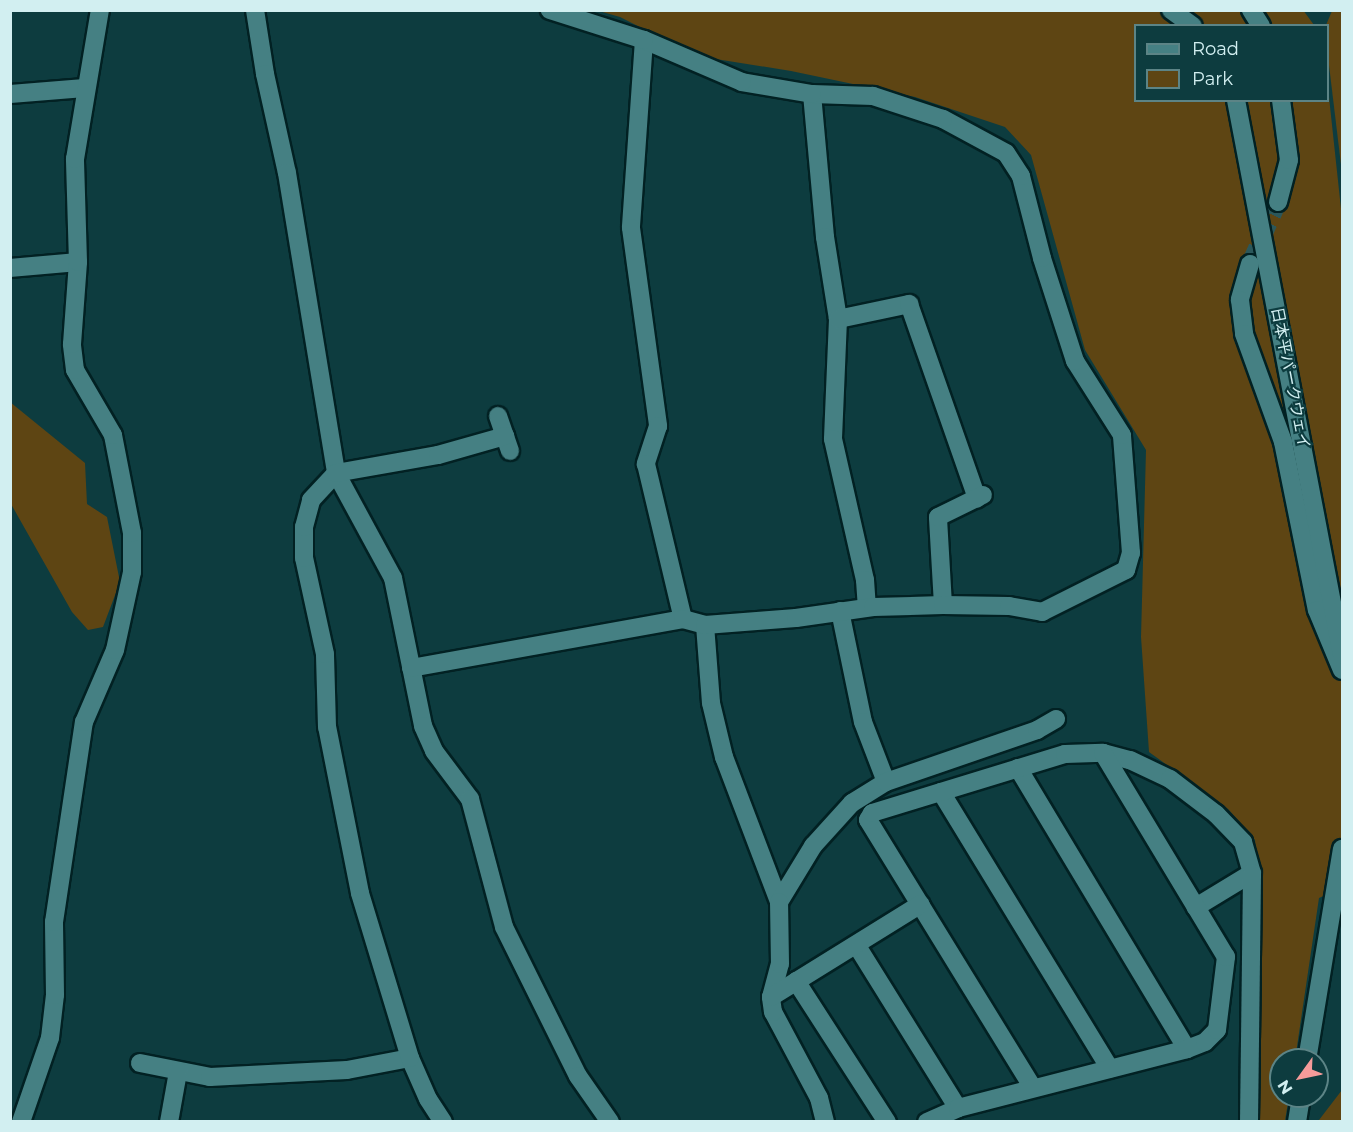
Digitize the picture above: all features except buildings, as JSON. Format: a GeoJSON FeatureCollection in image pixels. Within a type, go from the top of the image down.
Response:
{"type":"FeatureCollection","features":[{"type":"Feature","properties":{"kind":"street"},"geometry":{"type":"LineString","coordinates":[[21,1122],[50,1038],[55,995],[54,922],[84,722],[115,650],[132,572],[132,533],[113,435],[75,370],[72,344],[78,262],[75,159],[85,88],[100,10]]}},
{"type":"Feature","properties":{"kind":"street"},"geometry":{"type":"LineString","coordinates":[[255,10],[287,174],[336,473],[393,578],[423,726],[434,751],[470,799],[504,927],[578,1076],[610,1122]]}},
{"type":"Feature","properties":{"kind":"street"},"geometry":{"type":"LineString","coordinates":[[411,668],[683,619],[705,625],[867,607],[943,605],[1009,606],[1042,612],[1126,570],[1131,553],[1122,435],[1075,361],[1042,258],[1021,176],[1006,153],[943,119],[873,96],[812,94],[742,82],[644,40],[550,10]]}},
{"type":"Feature","properties":{"kind":"street"},"geometry":{"type":"LineString","coordinates":[[1171,10],[1190,24]]}},
{"type":"Feature","properties":{"kind":"street"},"geometry":{"type":"LineString","coordinates":[[1251,10],[1260,24]]}},
{"type":"Feature","properties":{"kind":"street"},"geometry":{"type":"LineString","coordinates":[[644,40],[631,228],[657,426],[646,464],[683,619]]}},
{"type":"Feature","properties":{"kind":"street"},"geometry":{"type":"LineString","coordinates":[[10,94],[85,88]]}},
{"type":"Feature","properties":{"kind":"street"},"geometry":{"type":"LineString","coordinates":[[812,94],[825,237],[838,320],[833,440],[865,580],[867,607]]}},
{"type":"Feature","properties":{"kind":"street","name":"日本平パークウェイ"},"geometry":{"type":"LineString","coordinates":[[1236,102],[1342,655]]}},
{"type":"Feature","properties":{"kind":"street"},"geometry":{"type":"LineString","coordinates":[[1278,202],[1289,160],[1281,102]]}},
{"type":"Feature","properties":{"kind":"street"},"geometry":{"type":"LineString","coordinates":[[10,268],[78,262]]}},
{"type":"Feature","properties":{"kind":"street"},"geometry":{"type":"LineString","coordinates":[[1250,264],[1240,300],[1244,334],[1283,442],[1317,610],[1342,670]]}},
{"type":"Feature","properties":{"kind":"street"},"geometry":{"type":"LineString","coordinates":[[838,320],[909,304],[980,497],[938,517],[943,605]]}},
{"type":"Feature","properties":{"kind":"street"},"geometry":{"type":"LineString","coordinates":[[443,1122],[428,1099],[410,1058],[360,893],[327,727],[325,654],[303,558],[304,527],[311,500],[336,473],[508,443],[498,417]]}},
{"type":"Feature","properties":{"kind":"street"},"geometry":{"type":"LineString","coordinates":[[840,611],[863,722],[886,782]]}},
{"type":"Feature","properties":{"kind":"street"},"geometry":{"type":"LineString","coordinates":[[705,625],[711,703],[724,757],[779,902],[780,964],[771,997],[774,1012],[819,1098],[825,1122]]}},
{"type":"Feature","properties":{"kind":"street"},"geometry":{"type":"LineString","coordinates":[[779,902],[833,821],[852,803],[886,782],[1037,730],[1056,719]]}},
{"type":"Feature","properties":{"kind":"street"},"geometry":{"type":"LineString","coordinates":[[927,1122],[958,1108],[1187,1049],[1205,1042],[1217,1030],[1226,957],[1103,753]]}},
{"type":"Feature","properties":{"kind":"street"},"geometry":{"type":"LineString","coordinates":[[1033,1088],[868,820],[872,813],[1065,754],[1103,753],[1160,774],[1216,814],[1243,842],[1252,873],[1249,1122]]}},
{"type":"Feature","properties":{"kind":"street"},"geometry":{"type":"LineString","coordinates":[[1018,768],[1187,1049]]}},
{"type":"Feature","properties":{"kind":"street"},"geometry":{"type":"LineString","coordinates":[[941,792],[1110,1069]]}},
{"type":"Feature","properties":{"kind":"street"},"geometry":{"type":"LineString","coordinates":[[1309,1048],[1342,849]]}},
{"type":"Feature","properties":{"kind":"street"},"geometry":{"type":"LineString","coordinates":[[1196,907],[1252,873]]}},
{"type":"Feature","properties":{"kind":"street"},"geometry":{"type":"LineString","coordinates":[[771,997],[857,946],[921,904]]}},
{"type":"Feature","properties":{"kind":"street"},"geometry":{"type":"LineString","coordinates":[[857,946],[958,1108]]}},
{"type":"Feature","properties":{"kind":"street"},"geometry":{"type":"LineString","coordinates":[[796,981],[887,1122]]}},
{"type":"Feature","properties":{"kind":"street"},"geometry":{"type":"LineString","coordinates":[[140,1063],[210,1077],[347,1070],[410,1058]]}},
{"type":"Feature","properties":{"kind":"street"},"geometry":{"type":"LineString","coordinates":[[169,1122],[178,1072]]}},
{"type":"Feature","properties":{"kind":"green space"},"geometry":{"type":"Polygon","coordinates":[[[1303,10],[1313,24],[1134,24],[1134,102],[1329,102],[1329,95],[1342,218],[1342,888],[1319,898],[1297,1048],[1269,1048],[1269,1108],[1287,1108],[1285,1121],[1255,1121],[1260,1054],[1257,979],[1262,924],[1255,840],[1228,809],[1149,752],[1141,637],[1146,450],[1085,350],[1031,155],[1005,127],[915,97],[791,71],[697,56],[620,17],[599,11],[1303,10]]]}},
{"type":"Feature","properties":{"kind":"green space"},"geometry":{"type":"Polygon","coordinates":[[[1332,11],[1342,11],[1342,173],[1329,65],[1329,24],[1326,24],[1332,11]]]}},
{"type":"Feature","properties":{"kind":"green space"},"geometry":{"type":"Polygon","coordinates":[[[10,402],[85,463],[87,504],[107,517],[120,582],[103,627],[88,630],[72,612],[11,504],[10,402]]]}},
{"type":"Feature","properties":{"kind":"green space"},"geometry":{"type":"Polygon","coordinates":[[[1342,1090],[1342,1121],[1318,1121],[1342,1090]]]}},
{"type":"Feature","properties":{"kind":"tunnel"},"geometry":{"type":"LineString","coordinates":[[1250,264],[1278,202]]}}]}
